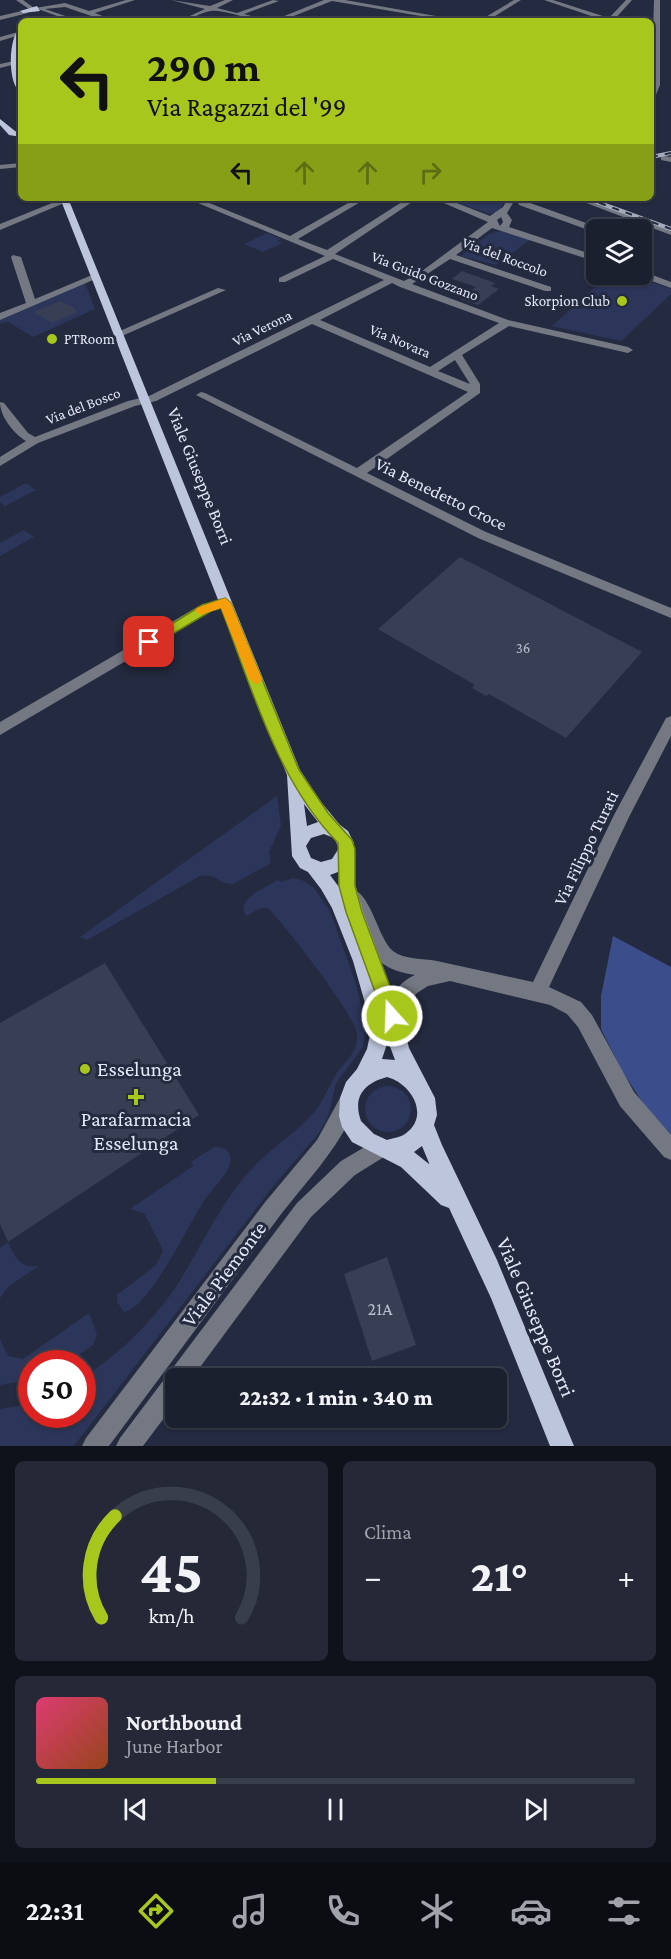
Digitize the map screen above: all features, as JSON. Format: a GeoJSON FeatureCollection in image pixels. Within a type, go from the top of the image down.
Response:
{"type":"FeatureCollection","features":[{"type":"Feature","properties":{"kind":"main road"},"geometry":{"type":"LineString","coordinates":[[18,42],[14,63],[18,80]]}},
{"type":"Feature","properties":{"kind":"main road"},"geometry":{"type":"LineString","coordinates":[[0,120],[18,124]]}},
{"type":"Feature","properties":{"kind":"main road"},"geometry":{"type":"LineString","coordinates":[[0,120],[18,134]]}},
{"type":"Feature","properties":{"kind":"main road"},"geometry":{"type":"LineString","coordinates":[[11,130],[18,126]]}},
{"type":"Feature","properties":{"kind":"main road","name":"Viale Giuseppe Borri"},"geometry":{"type":"LineString","coordinates":[[64,201],[293,772],[315,807],[345,840],[345,875],[349,892],[392,1016],[400,1050],[415,1080],[423,1090],[427,1102],[428,1114],[425,1127],[436,1160],[490,1268],[562,1446]]}},
{"type":"Feature","properties":{"kind":"main road","name":"Viale Giuseppe Borri"},"geometry":{"type":"LineString","coordinates":[[293,772],[299,824],[298,843]]}},
{"type":"Feature","properties":{"kind":"main road"},"geometry":{"type":"LineString","coordinates":[[334,830],[324,827],[311,830],[298,843],[298,850],[303,861],[314,868],[337,899],[366,975],[378,1019],[380,1031],[377,1050],[349,1099]]}},
{"type":"Feature","properties":{"kind":"main road"},"geometry":{"type":"LineString","coordinates":[[314,868],[331,868],[338,864],[346,854]]}},
{"type":"Feature","properties":{"kind":"main road"},"geometry":{"type":"LineString","coordinates":[[363,1077],[382,1069],[393,1069],[415,1080]]}},
{"type":"Feature","properties":{"kind":"main road","name":"Viale Giuseppe Borri"},"geometry":{"type":"LineString","coordinates":[[349,1099],[348,1112],[351,1124],[358,1135],[368,1143],[384,1149],[422,1171],[459,1210]]}},
{"type":"Feature","properties":{"kind":"main road"},"geometry":{"type":"LineString","coordinates":[[384,1149],[408,1145],[425,1127]]}},
{"type":"Feature","properties":{"kind":"street"},"geometry":{"type":"LineString","coordinates":[[89,13],[132,0]]}},
{"type":"Feature","properties":{"kind":"street"},"geometry":{"type":"LineString","coordinates":[[174,0],[252,18]]}},
{"type":"Feature","properties":{"kind":"street"},"geometry":{"type":"LineString","coordinates":[[189,18],[230,0]]}},
{"type":"Feature","properties":{"kind":"street"},"geometry":{"type":"LineString","coordinates":[[239,15],[274,0],[286,3]]}},
{"type":"Feature","properties":{"kind":"street"},"geometry":{"type":"LineString","coordinates":[[283,18],[332,0],[443,18]]}},
{"type":"Feature","properties":{"kind":"street"},"geometry":{"type":"LineString","coordinates":[[487,18],[518,0]]}},
{"type":"Feature","properties":{"kind":"street"},"geometry":{"type":"LineString","coordinates":[[547,0],[602,18]]}},
{"type":"Feature","properties":{"kind":"street"},"geometry":{"type":"LineString","coordinates":[[614,18],[629,0]]}},
{"type":"Feature","properties":{"kind":"street"},"geometry":{"type":"LineString","coordinates":[[654,90],[654,34],[657,0]]}},
{"type":"Feature","properties":{"kind":"street"},"geometry":{"type":"LineString","coordinates":[[0,18],[59,5],[103,18]]}},
{"type":"Feature","properties":{"kind":"street"},"geometry":{"type":"LineString","coordinates":[[296,5],[308,8]]}},
{"type":"Feature","properties":{"kind":"street"},"geometry":{"type":"LineString","coordinates":[[31,10],[64,18]]}},
{"type":"Feature","properties":{"kind":"street"},"geometry":{"type":"LineString","coordinates":[[0,39],[18,32]]}},
{"type":"Feature","properties":{"kind":"street"},"geometry":{"type":"LineString","coordinates":[[654,34],[668,38]]}},
{"type":"Feature","properties":{"kind":"street"},"geometry":{"type":"LineString","coordinates":[[0,66],[14,63]]}},
{"type":"Feature","properties":{"kind":"street"},"geometry":{"type":"LineString","coordinates":[[0,133],[11,130]]}},
{"type":"Feature","properties":{"kind":"street"},"geometry":{"type":"LineString","coordinates":[[0,167],[18,165]]}},
{"type":"Feature","properties":{"kind":"street"},"geometry":{"type":"LineString","coordinates":[[0,227],[62,201]]}},
{"type":"Feature","properties":{"kind":"street","name":"Via Guido Gozzano"},"geometry":{"type":"LineString","coordinates":[[197,201],[403,285],[506,323],[628,350]]}},
{"type":"Feature","properties":{"kind":"street"},"geometry":{"type":"LineString","coordinates":[[291,239],[358,201]]}},
{"type":"Feature","properties":{"kind":"street"},"geometry":{"type":"LineString","coordinates":[[282,280],[331,255],[410,201]]}},
{"type":"Feature","properties":{"kind":"street"},"geometry":{"type":"LineString","coordinates":[[444,201],[500,220],[518,231],[586,255]]}},
{"type":"Feature","properties":{"kind":"street"},"geometry":{"type":"LineString","coordinates":[[500,220],[510,201]]}},
{"type":"Feature","properties":{"kind":"street"},"geometry":{"type":"LineString","coordinates":[[500,220],[513,214],[522,201]]}},
{"type":"Feature","properties":{"kind":"street"},"geometry":{"type":"LineString","coordinates":[[525,201],[586,226]]}},
{"type":"Feature","properties":{"kind":"street"},"geometry":{"type":"LineString","coordinates":[[585,201],[671,232]]}},
{"type":"Feature","properties":{"kind":"street"},"geometry":{"type":"LineString","coordinates":[[611,201],[671,222]]}},
{"type":"Feature","properties":{"kind":"street","name":"Via del Roccolo"},"geometry":{"type":"LineString","coordinates":[[451,255],[500,220]]}},
{"type":"Feature","properties":{"kind":"street"},"geometry":{"type":"LineString","coordinates":[[403,285],[421,276],[451,255]]}},
{"type":"Feature","properties":{"kind":"street","name":"Via del Roccolo"},"geometry":{"type":"LineString","coordinates":[[451,255],[548,289]]}},
{"type":"Feature","properties":{"kind":"street"},"geometry":{"type":"LineString","coordinates":[[16,257],[31,303]]}},
{"type":"Feature","properties":{"kind":"street"},"geometry":{"type":"LineString","coordinates":[[0,317],[95,278]]}},
{"type":"Feature","properties":{"kind":"street"},"geometry":{"type":"LineString","coordinates":[[652,278],[671,285]]}},
{"type":"Feature","properties":{"kind":"street","name":"Via Verona"},"geometry":{"type":"LineString","coordinates":[[144,401],[392,280]]}},
{"type":"Feature","properties":{"kind":"street"},"geometry":{"type":"LineString","coordinates":[[118,334],[221,290]]}},
{"type":"Feature","properties":{"kind":"street","name":"Via Novara"},"geometry":{"type":"LineString","coordinates":[[312,320],[476,391]]}},
{"type":"Feature","properties":{"kind":"street"},"geometry":{"type":"LineString","coordinates":[[431,370],[506,323]]}},
{"type":"Feature","properties":{"kind":"street","name":"Via Novara"},"geometry":{"type":"LineString","coordinates":[[457,355],[475,384],[476,391]]}},
{"type":"Feature","properties":{"kind":"street"},"geometry":{"type":"LineString","coordinates":[[357,474],[476,391]]}},
{"type":"Feature","properties":{"kind":"street","name":"Via Benedetto Croce"},"geometry":{"type":"LineString","coordinates":[[201,395],[488,538],[671,613]]}},
{"type":"Feature","properties":{"kind":"street","name":"Via del Bosco"},"geometry":{"type":"LineString","coordinates":[[0,462],[34,441],[132,403],[144,401]]}},
{"type":"Feature","properties":{"kind":"street","name":"Via del Bosco"},"geometry":{"type":"LineString","coordinates":[[0,405],[24,435],[34,441]]}},
{"type":"Feature","properties":{"kind":"street"},"geometry":{"type":"LineString","coordinates":[[0,729],[204,609],[225,603]]}},
{"type":"Feature","properties":{"kind":"street","name":"Via Filippo Turati"},"geometry":{"type":"LineString","coordinates":[[538,992],[622,814],[671,722]]}},
{"type":"Feature","properties":{"kind":"street"},"geometry":{"type":"LineString","coordinates":[[349,892],[362,909],[376,946],[388,958],[406,967],[435,969],[538,992],[563,1001],[580,1013],[627,1099],[671,1150]]}},
{"type":"Feature","properties":{"kind":"street"},"geometry":{"type":"LineString","coordinates":[[392,1016],[399,999],[411,985],[425,978],[452,974]]}},
{"type":"Feature","properties":{"kind":"street","name":"Viale Piemonte"},"geometry":{"type":"LineString","coordinates":[[94,1446],[286,1191],[327,1146],[340,1124],[349,1099]]}},
{"type":"Feature","properties":{"kind":"street","name":"Viale Piemonte"},"geometry":{"type":"LineString","coordinates":[[186,1368],[304,1210],[348,1168],[384,1149]]}},
{"type":"Feature","properties":{"kind":"street","name":"Viale Piemonte"},"geometry":{"type":"LineString","coordinates":[[128,1446],[165,1396]]}},
{"type":"Feature","properties":{"kind":"shaded area"},"geometry":{"type":"Polygon","coordinates":[[[452,201],[505,201],[498,212],[490,214],[452,201]]]}},
{"type":"Feature","properties":{"kind":"shaded area"},"geometry":{"type":"Polygon","coordinates":[[[504,230],[530,240],[496,265],[461,256],[489,234],[504,230]]]}},
{"type":"Feature","properties":{"kind":"shaded area"},"geometry":{"type":"Polygon","coordinates":[[[267,233],[281,239],[277,241],[283,243],[263,252],[244,244],[267,233]]]}},
{"type":"Feature","properties":{"kind":"shaded area","name":"Skorpion Club"},"geometry":{"type":"Polygon","coordinates":[[[652,282],[671,289],[671,294],[621,341],[552,326],[598,285],[652,285],[652,282]]]}},
{"type":"Feature","properties":{"kind":"shaded area"},"geometry":{"type":"Polygon","coordinates":[[[85,283],[95,309],[33,337],[8,322],[0,323],[0,320],[85,283]]]}},
{"type":"Feature","properties":{"kind":"shaded area"},"geometry":{"type":"Polygon","coordinates":[[[26,483],[36,490],[5,506],[0,502],[0,497],[26,483]]]}},
{"type":"Feature","properties":{"kind":"shaded area"},"geometry":{"type":"Polygon","coordinates":[[[24,530],[34,537],[0,556],[0,543],[24,530]]]}},
{"type":"Feature","properties":{"kind":"shaded area"},"geometry":{"type":"Polygon","coordinates":[[[277,796],[281,825],[269,852],[271,863],[233,884],[209,876],[198,877],[87,940],[80,937],[277,796]]]}},
{"type":"Feature","properties":{"kind":"shaded area"},"geometry":{"type":"Polygon","coordinates":[[[293,878],[304,881],[314,888],[330,911],[356,984],[366,1027],[363,1047],[336,1083],[328,1117],[319,1133],[275,1184],[96,1417],[96,1368],[123,1347],[159,1310],[179,1282],[232,1193],[258,1162],[314,1112],[356,1046],[357,1034],[354,1024],[333,990],[289,932],[268,908],[261,908],[246,916],[245,904],[253,894],[278,880],[280,882],[293,878]]]}},
{"type":"Feature","properties":{"kind":"shaded area"},"geometry":{"type":"Polygon","coordinates":[[[613,936],[671,967],[671,1136],[649,1112],[622,1071],[601,1029],[601,996],[613,936]]]}},
{"type":"Feature","properties":{"kind":"shaded area"},"geometry":{"type":"Polygon","coordinates":[[[388,1086],[404,1093],[411,1109],[404,1125],[388,1132],[372,1125],[365,1109],[372,1093],[388,1086]]]}},
{"type":"Feature","properties":{"kind":"shaded area"},"geometry":{"type":"Polygon","coordinates":[[[214,1147],[224,1149],[229,1153],[231,1159],[226,1173],[204,1201],[168,1264],[145,1297],[134,1308],[124,1312],[117,1302],[117,1295],[156,1265],[163,1250],[144,1213],[130,1209],[193,1166],[191,1162],[214,1147]]]}},
{"type":"Feature","properties":{"kind":"shaded area"},"geometry":{"type":"Polygon","coordinates":[[[8,1242],[19,1261],[27,1266],[39,1266],[9,1286],[0,1298],[0,1248],[8,1242]]]}},
{"type":"Feature","properties":{"kind":"shaded area"},"geometry":{"type":"Polygon","coordinates":[[[89,1313],[97,1334],[93,1345],[86,1350],[36,1350],[89,1313]]]}},
{"type":"Feature","properties":{"kind":"shaded area"},"geometry":{"type":"Polygon","coordinates":[[[0,1339],[8,1356],[18,1358],[18,1382],[0,1385],[0,1339]]]}},
{"type":"Feature","properties":{"kind":"shaded area"},"geometry":{"type":"Polygon","coordinates":[[[18,1406],[18,1428],[88,1428],[74,1446],[0,1446],[0,1409],[18,1406]]]}},
{"type":"Feature","properties":{"kind":"building"},"geometry":{"type":"Polygon","coordinates":[[[462,271],[495,283],[491,286],[499,289],[478,305],[460,299],[476,287],[452,279],[462,271]]]}},
{"type":"Feature","properties":{"kind":"building"},"geometry":{"type":"Polygon","coordinates":[[[59,301],[76,308],[74,309],[78,312],[52,323],[34,312],[59,301]]]}},
{"type":"Feature","properties":{"kind":"building"},"geometry":{"type":"Polygon","coordinates":[[[460,557],[642,652],[566,738],[489,694],[486,696],[472,688],[475,685],[378,629],[460,557]]]}},
{"type":"Feature","properties":{"kind":"building","name":"Esselunga"},"geometry":{"type":"Polygon","coordinates":[[[105,963],[199,1115],[8,1242],[0,1224],[0,1023],[105,963]]]}},
{"type":"Feature","properties":{"kind":"building"},"geometry":{"type":"Polygon","coordinates":[[[387,1257],[416,1345],[372,1361],[344,1274],[387,1257]]]}},
{"type":"Feature","properties":{"kind":"railway"},"geometry":{"type":"LineString","coordinates":[[654,156],[671,153]]}},
{"type":"Feature","properties":{"kind":"railway"},"geometry":{"type":"LineString","coordinates":[[594,201],[671,229]]}},
{"type":"Feature","properties":{"kind":"slow traffic"},"geometry":{"type":"LineString","coordinates":[[201,611],[225,603],[256,679]]}},
{"type":"Feature","properties":{"kind":"place","name":"Skorpion Club"},"geometry":{"type":"Point","coordinates":[622,301]}},
{"type":"Feature","properties":{"kind":"place","name":"PTRoom"},"geometry":{"type":"Point","coordinates":[52,339]}},
{"type":"Feature","properties":{"kind":"place","name":"Esselunga"},"geometry":{"type":"Point","coordinates":[85,1069]}},
{"type":"Feature","properties":{"kind":"place","name":"Parafarmacia Esselunga"},"geometry":{"type":"Point","coordinates":[136,1097]}},
{"type":"Feature","properties":{"kind":"route"},"geometry":{"type":"LineString","coordinates":[[149,642],[207,608],[225,603],[293,772],[322,817],[342,835],[347,844],[345,875],[347,886],[354,912],[392,1016]]}}]}
